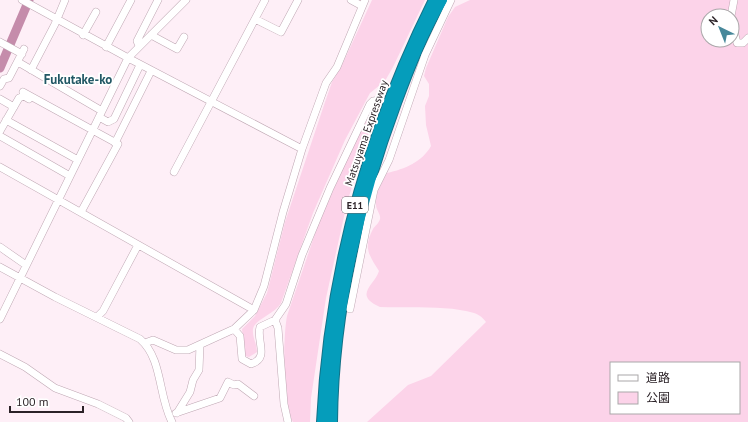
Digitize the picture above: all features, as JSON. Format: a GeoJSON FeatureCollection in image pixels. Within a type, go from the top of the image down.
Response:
{"type":"FeatureCollection","features":[{"type":"Feature","properties":{"kind":"highway","name":"Matsuyama Expressway"},"geometry":{"type":"LineString","coordinates":[[322,422],[326,360],[335,302],[342,261],[359,191],[374,142],[393,89],[434,0]]}},
{"type":"Feature","properties":{"kind":"highway","name":"Matsuyama Expressway"},"geometry":{"type":"LineString","coordinates":[[332,422],[332,395],[342,307],[363,201],[403,85],[442,0]]}},
{"type":"Feature","properties":{"kind":"street"},"geometry":{"type":"LineString","coordinates":[[22,0],[83,35],[302,148]]}},
{"type":"Feature","properties":{"kind":"street"},"geometry":{"type":"LineString","coordinates":[[31,70],[58,20],[65,0]]}},
{"type":"Feature","properties":{"kind":"street"},"geometry":{"type":"LineString","coordinates":[[106,47],[130,0]]}},
{"type":"Feature","properties":{"kind":"street"},"geometry":{"type":"LineString","coordinates":[[139,46],[137,41],[158,0]]}},
{"type":"Feature","properties":{"kind":"street"},"geometry":{"type":"LineString","coordinates":[[0,319],[128,58],[186,0]]}},
{"type":"Feature","properties":{"kind":"street"},"geometry":{"type":"LineString","coordinates":[[174,172],[265,0]]}},
{"type":"Feature","properties":{"kind":"street"},"geometry":{"type":"LineString","coordinates":[[255,19],[281,32],[298,0]]}},
{"type":"Feature","properties":{"kind":"street"},"geometry":{"type":"LineString","coordinates":[[146,343],[151,340],[156,340],[180,351],[188,350],[234,329],[254,310],[264,286],[283,212],[302,148],[326,83],[336,67],[364,3],[351,0]]}},
{"type":"Feature","properties":{"kind":"street"},"geometry":{"type":"LineString","coordinates":[[350,309],[374,190],[389,160],[403,109],[451,0]]}},
{"type":"Feature","properties":{"kind":"street"},"geometry":{"type":"LineString","coordinates":[[83,35],[96,12]]}},
{"type":"Feature","properties":{"kind":"street"},"geometry":{"type":"LineString","coordinates":[[151,35],[177,49],[184,37]]}},
{"type":"Feature","properties":{"kind":"street"},"geometry":{"type":"LineString","coordinates":[[740,43],[743,43],[748,38]]}},
{"type":"Feature","properties":{"kind":"street"},"geometry":{"type":"LineString","coordinates":[[0,42],[23,51],[8,78],[4,79],[0,86]]}},
{"type":"Feature","properties":{"kind":"street"},"geometry":{"type":"LineString","coordinates":[[18,62],[100,114],[108,122],[114,119],[140,65]]}},
{"type":"Feature","properties":{"kind":"street"},"geometry":{"type":"LineString","coordinates":[[81,212],[118,144],[116,143],[152,71]]}},
{"type":"Feature","properties":{"kind":"street"},"geometry":{"type":"LineString","coordinates":[[23,92],[92,132]]}},
{"type":"Feature","properties":{"kind":"street"},"geometry":{"type":"LineString","coordinates":[[0,131],[19,98],[24,96],[116,143]]}},
{"type":"Feature","properties":{"kind":"street"},"geometry":{"type":"LineString","coordinates":[[0,99],[14,107]]}},
{"type":"Feature","properties":{"kind":"street"},"geometry":{"type":"LineString","coordinates":[[234,329],[240,336],[242,359],[251,364],[260,360],[262,355],[258,337],[260,327],[275,320],[286,304],[302,255],[350,144],[370,104],[373,101],[381,100]]}},
{"type":"Feature","properties":{"kind":"street"},"geometry":{"type":"LineString","coordinates":[[6,120],[78,160]]}},
{"type":"Feature","properties":{"kind":"street"},"geometry":{"type":"LineString","coordinates":[[0,136],[70,176]]}},
{"type":"Feature","properties":{"kind":"street"},"geometry":{"type":"LineString","coordinates":[[0,167],[254,310]]}},
{"type":"Feature","properties":{"kind":"street"},"geometry":{"type":"LineString","coordinates":[[97,318],[103,311],[138,245]]}},
{"type":"Feature","properties":{"kind":"street"},"geometry":{"type":"LineString","coordinates":[[0,247],[26,265]]}},
{"type":"Feature","properties":{"kind":"street"},"geometry":{"type":"LineString","coordinates":[[0,266],[97,318],[135,335],[146,343],[154,358],[162,396],[171,421]]}},
{"type":"Feature","properties":{"kind":"street"},"geometry":{"type":"LineString","coordinates":[[275,320],[278,328],[284,404],[288,422]]}},
{"type":"Feature","properties":{"kind":"street"},"geometry":{"type":"LineString","coordinates":[[171,421],[190,392],[193,380],[199,370],[200,345]]}},
{"type":"Feature","properties":{"kind":"street"},"geometry":{"type":"LineString","coordinates":[[0,354],[25,367],[55,388],[98,404],[125,420]]}},
{"type":"Feature","properties":{"kind":"street"},"geometry":{"type":"LineString","coordinates":[[176,413],[220,398],[228,382],[234,385],[238,384],[254,396]]}},
{"type":"Feature","properties":{"kind":"green space"},"geometry":{"type":"Polygon","coordinates":[[[372,0],[425,0],[385,81],[370,93],[345,140],[313,213],[281,303],[278,307],[257,322],[253,329],[257,352],[249,357],[245,356],[242,329],[255,316],[267,293],[285,222],[332,82],[342,65],[372,0]]]}},
{"type":"Feature","properties":{"kind":"green space"},"geometry":{"type":"Polygon","coordinates":[[[470,0],[748,0],[748,422],[367,422],[408,385],[431,376],[486,322],[476,314],[464,310],[428,307],[380,307],[372,303],[366,294],[379,271],[368,251],[368,241],[373,229],[380,219],[376,201],[381,184],[387,173],[418,161],[431,146],[426,125],[425,106],[429,96],[429,84],[424,76],[448,17],[455,7],[470,0]]]}},
{"type":"Feature","properties":{"kind":"green space"},"geometry":{"type":"Polygon","coordinates":[[[372,111],[375,112],[347,203],[326,298],[311,398],[310,422],[293,422],[289,413],[284,370],[287,316],[318,225],[352,147],[372,111]]]}},
{"type":"Feature","properties":{"kind":"waterway"},"geometry":{"type":"LineString","coordinates":[[0,68],[29,0]]}},
{"type":"Feature","properties":{"kind":"district","name":"Fukutake-ko"},"geometry":{"type":"Point","coordinates":[78,79]}}]}
